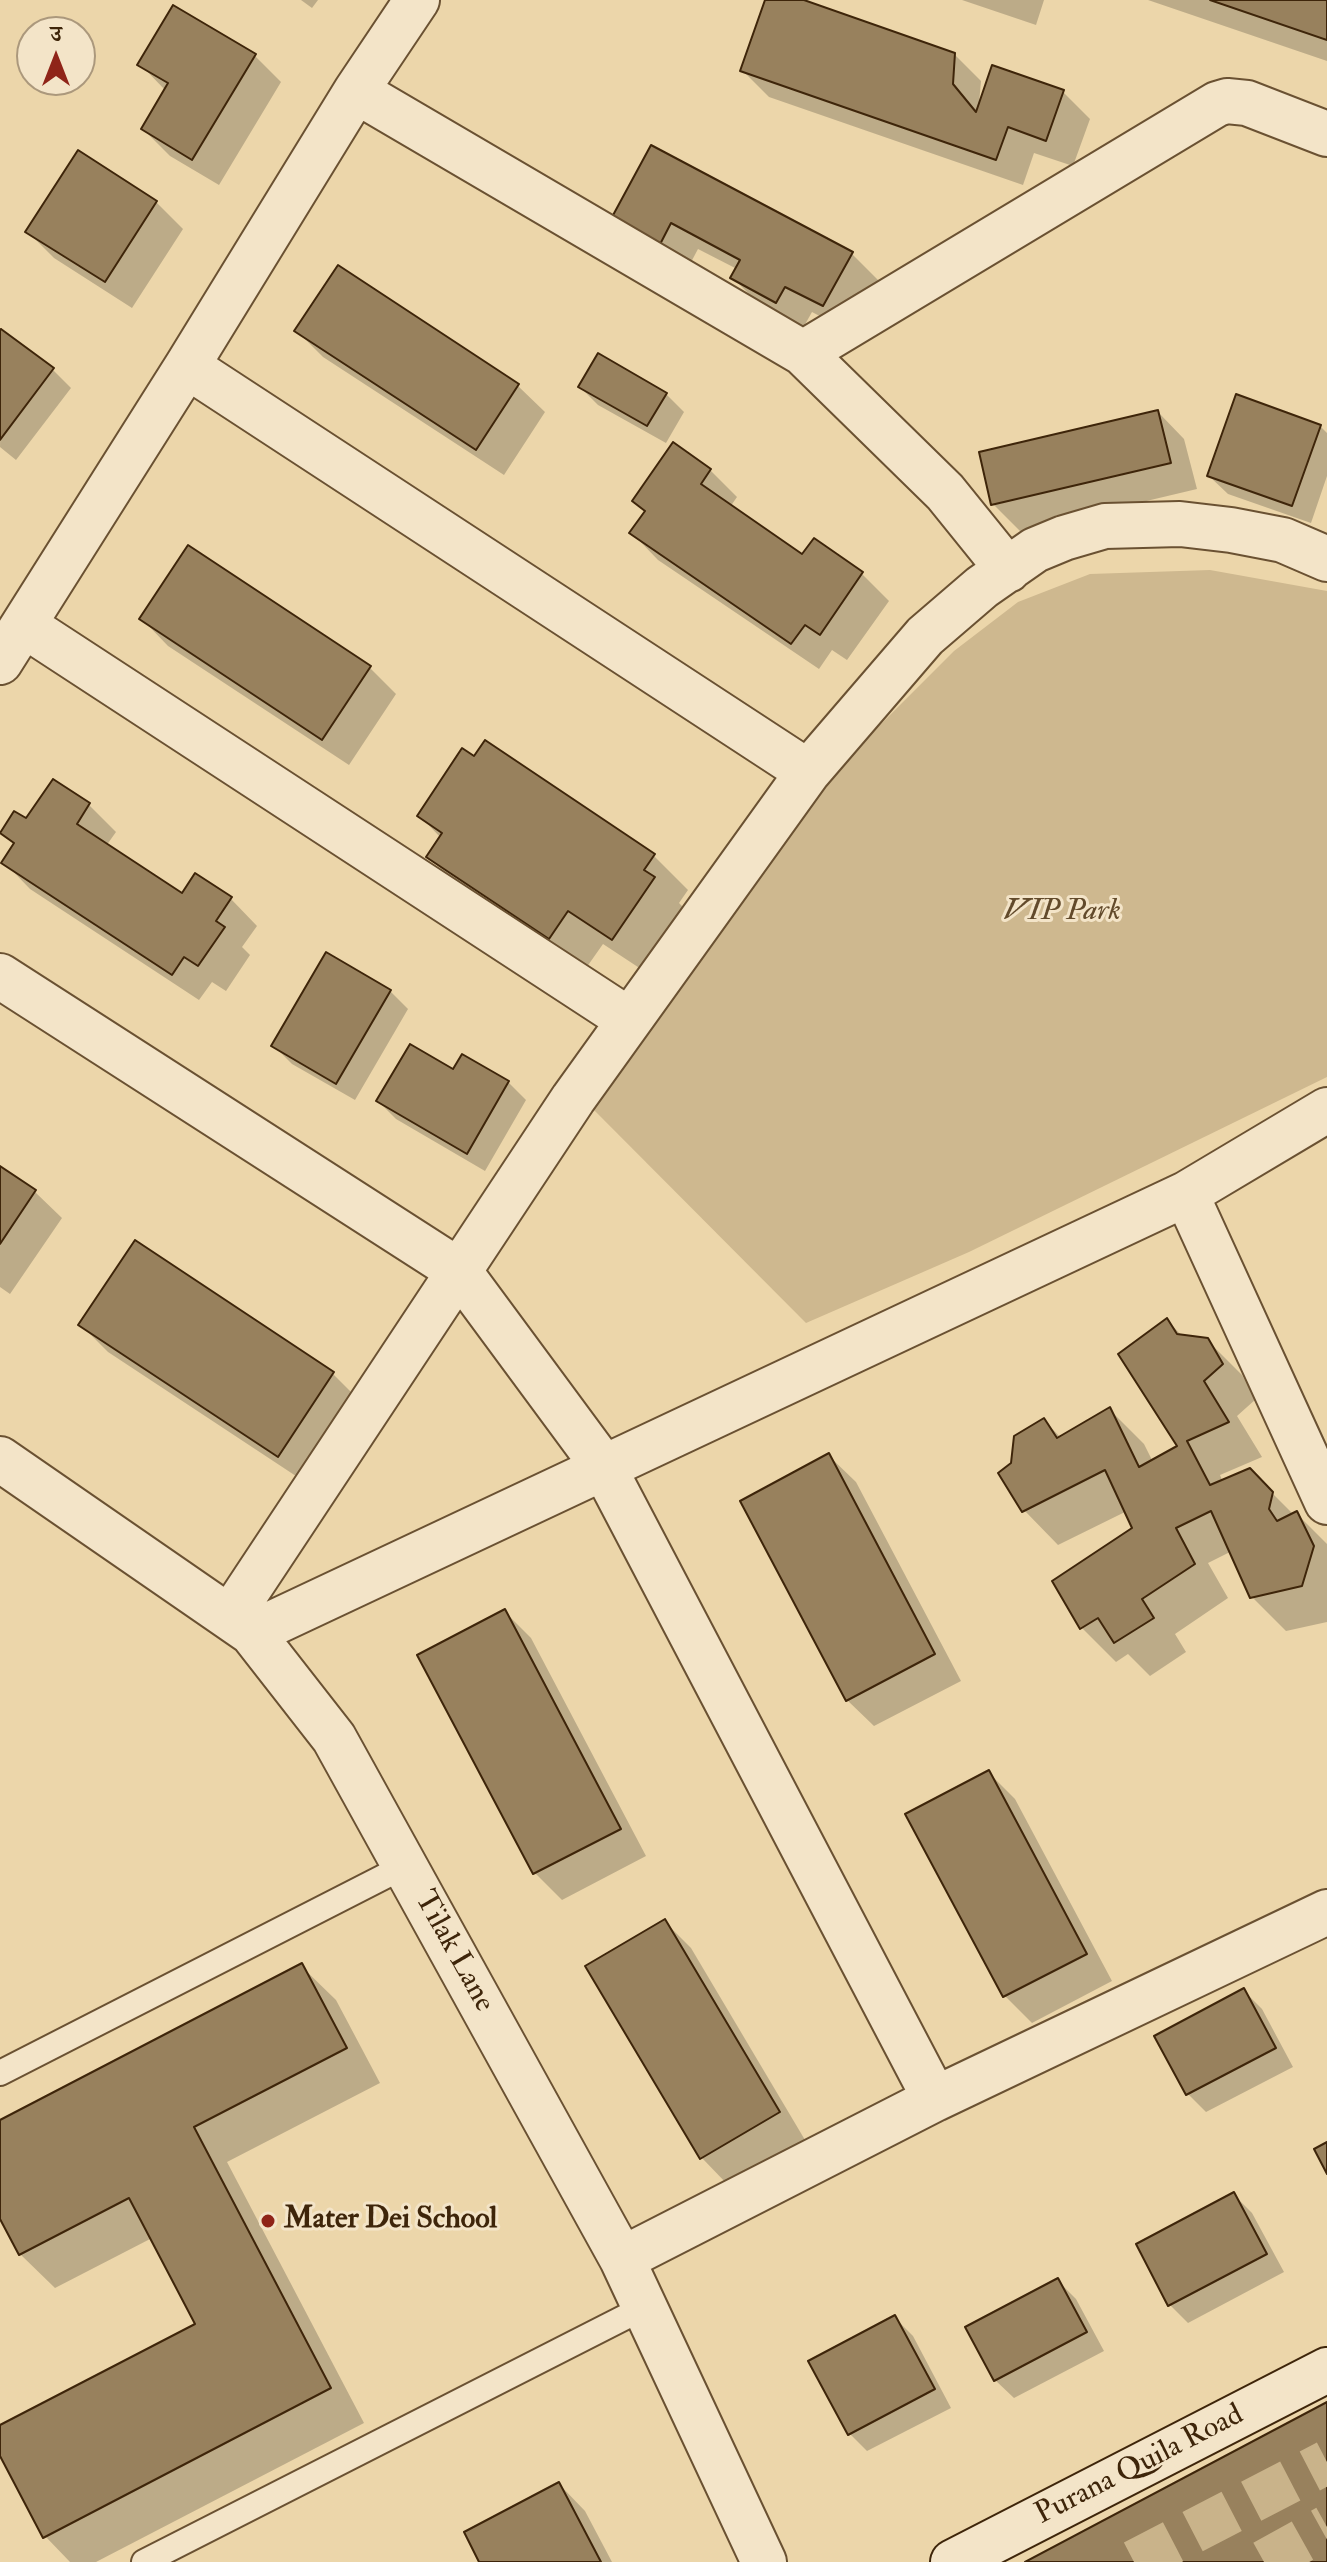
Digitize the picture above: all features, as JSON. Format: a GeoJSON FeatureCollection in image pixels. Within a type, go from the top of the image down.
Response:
{"type":"FeatureCollection","features":[{"type":"Feature","properties":{"kind":"street"},"geometry":{"type":"LineString","coordinates":[[0,662],[356,91],[417,0]]}},
{"type":"Feature","properties":{"kind":"street"},"geometry":{"type":"LineString","coordinates":[[356,91],[803,353],[945,492],[1008,570]]}},
{"type":"Feature","properties":{"kind":"street"},"geometry":{"type":"LineString","coordinates":[[803,353],[1217,104],[1227,101],[1247,103],[1327,134]]}},
{"type":"Feature","properties":{"kind":"street"},"geometry":{"type":"LineString","coordinates":[[187,366],[808,772]]}},
{"type":"Feature","properties":{"kind":"street"},"geometry":{"type":"LineString","coordinates":[[241,1625],[459,1271],[573,1099],[808,772],[925,636],[982,587],[1035,550],[1105,526],[1180,524],[1231,530],[1283,540],[1327,559]]}},
{"type":"Feature","properties":{"kind":"street"},"geometry":{"type":"LineString","coordinates":[[24,625],[629,1020]]}},
{"type":"Feature","properties":{"kind":"street"},"geometry":{"type":"LineString","coordinates":[[0,976],[459,1271],[603,1466],[935,2099]]}},
{"type":"Feature","properties":{"kind":"street"},"geometry":{"type":"LineString","coordinates":[[241,1625],[603,1466],[1186,1194],[1327,1110]]}},
{"type":"Feature","properties":{"kind":"street"},"geometry":{"type":"LineString","coordinates":[[1186,1194],[1327,1502]]}},
{"type":"Feature","properties":{"kind":"street","name":"Tilak Lane"},"geometry":{"type":"LineString","coordinates":[[0,1459],[241,1625],[334,1738],[622,2259],[764,2562]]}},
{"type":"Feature","properties":{"kind":"street"},"geometry":{"type":"LineString","coordinates":[[622,2259],[935,2099],[1327,1912]]}},
{"type":"Feature","properties":{"kind":"street","name":"Purana Quila Road"},"geometry":{"type":"LineString","coordinates":[[953,2562],[1327,2370]]}},
{"type":"Feature","properties":{"kind":"lane"},"geometry":{"type":"LineString","coordinates":[[0,2073],[405,1866]]}},
{"type":"Feature","properties":{"kind":"lane"},"geometry":{"type":"LineString","coordinates":[[144,2562],[645,2307]]}},
{"type":"Feature","properties":{"kind":"green space","name":"VIP Park"},"geometry":{"type":"Polygon","coordinates":[[[1210,570],[1327,591],[1327,1077],[969,1252],[806,1323],[584,1100],[663,988],[850,755],[954,651],[1018,602],[1090,574],[1210,570]]]}},
{"type":"Feature","properties":{"kind":"building"},"geometry":{"type":"Polygon","coordinates":[[[765,0],[804,0],[955,53],[953,84],[976,112],[992,65],[1064,90],[1046,141],[1008,127],[996,160],[740,71],[765,0]]]}},
{"type":"Feature","properties":{"kind":"building"},"geometry":{"type":"Polygon","coordinates":[[[1210,0],[1327,0],[1327,40],[1210,0]]]}},
{"type":"Feature","properties":{"kind":"building"},"geometry":{"type":"Polygon","coordinates":[[[173,5],[256,54],[192,160],[141,129],[168,83],[137,65],[173,5]]]}},
{"type":"Feature","properties":{"kind":"building"},"geometry":{"type":"Polygon","coordinates":[[[651,145],[853,252],[823,306],[785,287],[776,303],[730,278],[740,260],[671,223],[654,256],[605,230],[651,145]]]}},
{"type":"Feature","properties":{"kind":"building"},"geometry":{"type":"Polygon","coordinates":[[[78,150],[157,201],[105,282],[25,232],[78,150]]]}},
{"type":"Feature","properties":{"kind":"building"},"geometry":{"type":"Polygon","coordinates":[[[338,265],[519,384],[476,450],[294,331],[338,265]]]}},
{"type":"Feature","properties":{"kind":"building"},"geometry":{"type":"Polygon","coordinates":[[[0,330],[54,368],[0,440],[0,330]]]}},
{"type":"Feature","properties":{"kind":"building"},"geometry":{"type":"Polygon","coordinates":[[[598,353],[667,393],[647,426],[578,387],[598,353]]]}},
{"type":"Feature","properties":{"kind":"building"},"geometry":{"type":"Polygon","coordinates":[[[1236,394],[1321,425],[1292,506],[1207,476],[1236,394]]]}},
{"type":"Feature","properties":{"kind":"building"},"geometry":{"type":"Polygon","coordinates":[[[1158,410],[1171,463],[991,505],[979,452],[1158,410]]]}},
{"type":"Feature","properties":{"kind":"building"},"geometry":{"type":"Polygon","coordinates":[[[673,442],[711,469],[701,484],[802,554],[814,538],[863,572],[820,635],[805,625],[791,644],[629,533],[645,511],[632,501],[673,442]]]}},
{"type":"Feature","properties":{"kind":"building"},"geometry":{"type":"Polygon","coordinates":[[[188,545],[371,666],[322,740],[139,619],[188,545]]]}},
{"type":"Feature","properties":{"kind":"building"},"geometry":{"type":"Polygon","coordinates":[[[485,740],[655,854],[644,870],[655,877],[612,940],[568,911],[549,939],[426,857],[442,833],[417,816],[462,748],[474,756],[485,740]]]}},
{"type":"Feature","properties":{"kind":"building"},"geometry":{"type":"Polygon","coordinates":[[[53,779],[90,803],[77,824],[182,893],[195,873],[232,897],[216,921],[225,927],[198,966],[184,957],[172,975],[1,863],[14,843],[0,833],[14,811],[26,818],[53,779]]]}},
{"type":"Feature","properties":{"kind":"building"},"geometry":{"type":"Polygon","coordinates":[[[326,952],[391,990],[336,1084],[271,1046],[326,952]]]}},
{"type":"Feature","properties":{"kind":"building"},"geometry":{"type":"Polygon","coordinates":[[[410,1044],[453,1069],[462,1054],[509,1081],[467,1154],[376,1101],[410,1044]]]}},
{"type":"Feature","properties":{"kind":"building"},"geometry":{"type":"Polygon","coordinates":[[[0,1166],[36,1190],[0,1244],[0,1166]]]}},
{"type":"Feature","properties":{"kind":"building"},"geometry":{"type":"Polygon","coordinates":[[[135,1240],[334,1372],[278,1457],[78,1325],[135,1240]]]}},
{"type":"Feature","properties":{"kind":"building"},"geometry":{"type":"Polygon","coordinates":[[[1167,1318],[1177,1334],[1208,1338],[1223,1364],[1204,1381],[1229,1422],[1187,1441],[1210,1485],[1250,1468],[1273,1492],[1269,1509],[1277,1521],[1297,1511],[1314,1546],[1302,1586],[1250,1598],[1211,1511],[1176,1528],[1195,1564],[1142,1599],[1154,1618],[1114,1643],[1098,1618],[1080,1629],[1052,1581],[1132,1528],[1105,1470],[1022,1512],[998,1473],[1011,1463],[1014,1436],[1044,1418],[1057,1438],[1110,1407],[1139,1467],[1177,1446],[1118,1354],[1167,1318]]]}},
{"type":"Feature","properties":{"kind":"building"},"geometry":{"type":"Polygon","coordinates":[[[829,1453],[935,1654],[846,1701],[740,1501],[829,1453]]]}},
{"type":"Feature","properties":{"kind":"building"},"geometry":{"type":"Polygon","coordinates":[[[505,1609],[621,1829],[533,1874],[417,1655],[505,1609]]]}},
{"type":"Feature","properties":{"kind":"building"},"geometry":{"type":"Polygon","coordinates":[[[989,1770],[1087,1954],[1003,1997],[905,1814],[989,1770]]]}},
{"type":"Feature","properties":{"kind":"building"},"geometry":{"type":"Polygon","coordinates":[[[665,1919],[780,2112],[700,2159],[585,1966],[665,1919]]]}},
{"type":"Feature","properties":{"kind":"building"},"geometry":{"type":"Polygon","coordinates":[[[302,1963],[347,2048],[194,2127],[331,2388],[43,2538],[0,2456],[0,2425],[195,2324],[129,2198],[19,2255],[0,2219],[0,2120],[302,1963]]]}},
{"type":"Feature","properties":{"kind":"building"},"geometry":{"type":"Polygon","coordinates":[[[1244,1988],[1276,2048],[1186,2095],[1154,2036],[1244,1988]]]}},
{"type":"Feature","properties":{"kind":"building"},"geometry":{"type":"Polygon","coordinates":[[[1327,2142],[1327,2174],[1314,2149],[1327,2142]]]}},
{"type":"Feature","properties":{"kind":"building"},"geometry":{"type":"Polygon","coordinates":[[[1234,2192],[1267,2254],[1168,2306],[1136,2244],[1234,2192]]]}},
{"type":"Feature","properties":{"kind":"building"},"geometry":{"type":"Polygon","coordinates":[[[1058,2278],[1087,2332],[994,2381],[965,2327],[1058,2278]]]}},
{"type":"Feature","properties":{"kind":"building"},"geometry":{"type":"Polygon","coordinates":[[[895,2315],[935,2389],[848,2435],[808,2361],[895,2315]]]}},
{"type":"Feature","properties":{"kind":"building"},"geometry":{"type":"Polygon","coordinates":[[[1327,2402],[1327,2562],[1025,2562],[1327,2402]]]}},
{"type":"Feature","properties":{"kind":"building"},"geometry":{"type":"Polygon","coordinates":[[[559,2482],[601,2562],[479,2562],[464,2532],[559,2482]]]}},
{"type":"Feature","properties":{"kind":"tunnel"},"geometry":{"type":"LineString","coordinates":[[1134,2562],[1327,2462]]}},
{"type":"Feature","properties":{"kind":"tunnel"},"geometry":{"type":"LineString","coordinates":[[1264,2562],[1327,2527]]}},
{"type":"Feature","properties":{"kind":"place","name":"Mater Dei School"},"geometry":{"type":"Point","coordinates":[268,2221]}}]}
